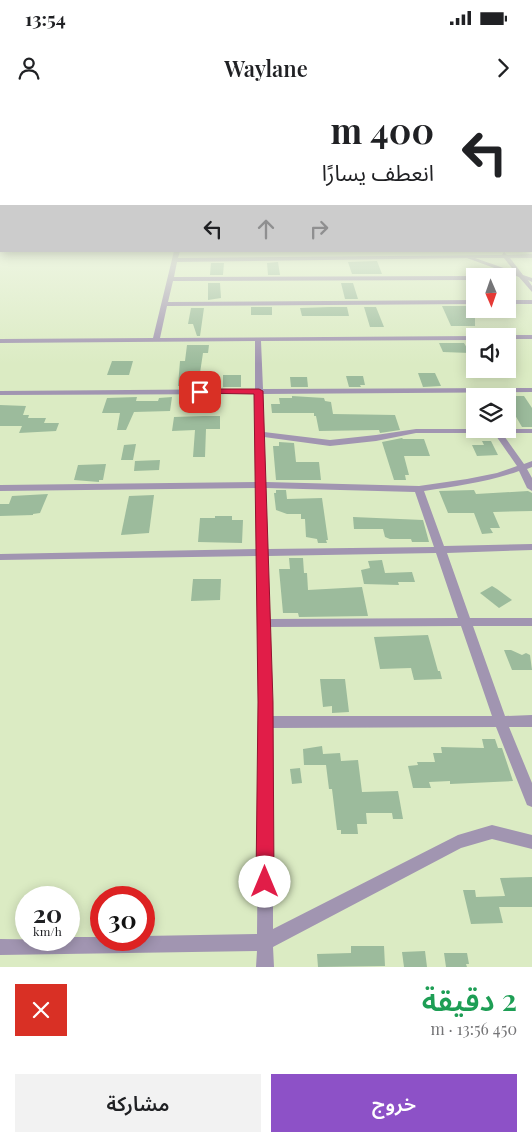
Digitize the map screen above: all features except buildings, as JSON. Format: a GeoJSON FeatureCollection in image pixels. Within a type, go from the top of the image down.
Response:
{"type":"FeatureCollection","features":[{"type":"Feature","properties":{"kind":"street"},"geometry":{"type":"LineString","coordinates":[[156,340],[169,282]]}},
{"type":"Feature","properties":{"kind":"street"},"geometry":{"type":"LineString","coordinates":[[164,304],[466,302]]}},
{"type":"Feature","properties":{"kind":"street"},"geometry":{"type":"LineString","coordinates":[[516,302],[532,302]]}},
{"type":"Feature","properties":{"kind":"street"},"geometry":{"type":"LineString","coordinates":[[516,338],[532,337]]}},
{"type":"Feature","properties":{"kind":"street"},"geometry":{"type":"LineString","coordinates":[[0,342],[466,338]]}},
{"type":"Feature","properties":{"kind":"street"},"geometry":{"type":"LineString","coordinates":[[258,339],[266,722],[265,967]]}},
{"type":"Feature","properties":{"kind":"street"},"geometry":{"type":"LineString","coordinates":[[516,391],[532,390]]}},
{"type":"Feature","properties":{"kind":"street"},"geometry":{"type":"LineString","coordinates":[[0,393],[259,391],[466,393]]}},
{"type":"Feature","properties":{"kind":"street"},"geometry":{"type":"LineString","coordinates":[[260,434],[330,443],[416,431],[466,430]]}},
{"type":"Feature","properties":{"kind":"street"},"geometry":{"type":"LineString","coordinates":[[516,431],[532,431]]}},
{"type":"Feature","properties":{"kind":"street"},"geometry":{"type":"LineString","coordinates":[[501,438],[522,467],[532,488]]}},
{"type":"Feature","properties":{"kind":"street"},"geometry":{"type":"LineString","coordinates":[[0,488],[260,485],[419,489],[499,475],[532,464]]}},
{"type":"Feature","properties":{"kind":"street"},"geometry":{"type":"LineString","coordinates":[[419,489],[500,722],[532,800]]}},
{"type":"Feature","properties":{"kind":"street"},"geometry":{"type":"LineString","coordinates":[[0,557],[532,547]]}},
{"type":"Feature","properties":{"kind":"street"},"geometry":{"type":"LineString","coordinates":[[264,623],[532,622]]}},
{"type":"Feature","properties":{"kind":"street"},"geometry":{"type":"LineString","coordinates":[[266,722],[532,721]]}},
{"type":"Feature","properties":{"kind":"street"},"geometry":{"type":"LineString","coordinates":[[0,947],[265,942],[458,842],[492,832],[532,842]]}},
{"type":"Feature","properties":{"kind":"route"},"geometry":{"type":"LineString","coordinates":[[200,392],[259,391],[266,702],[265,882]]}}]}
